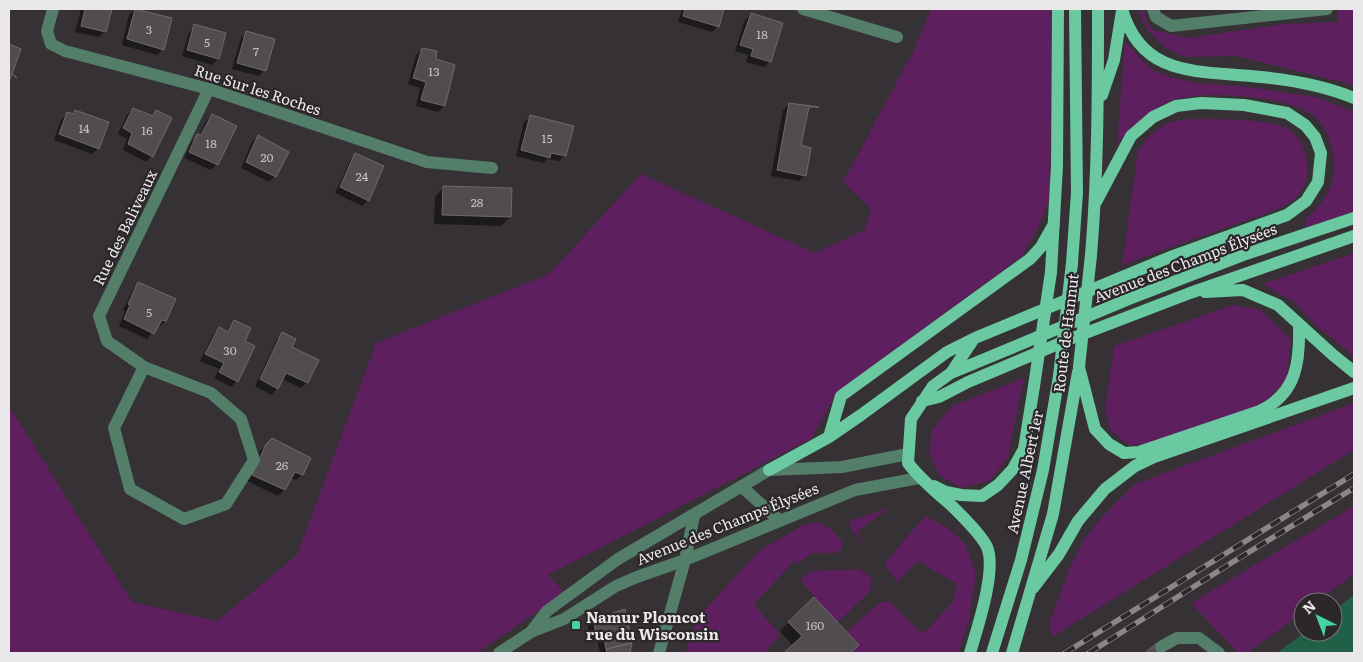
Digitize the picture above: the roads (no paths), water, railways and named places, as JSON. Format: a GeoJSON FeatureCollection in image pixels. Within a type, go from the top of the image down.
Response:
{"type":"FeatureCollection","features":[{"type":"Feature","properties":{"kind":"main road"},"geometry":{"type":"LineString","coordinates":[[919,478],[946,492],[982,496],[998,485],[1013,468],[1024,449],[1051,272],[1057,166],[1058,9]]}},
{"type":"Feature","properties":{"kind":"main road","name":"Route de Hannut"},"geometry":{"type":"LineString","coordinates":[[1072,263],[1077,193],[1076,9]]}},
{"type":"Feature","properties":{"kind":"main road","name":"Route de Hannut"},"geometry":{"type":"LineString","coordinates":[[1012,653],[1033,588],[1053,514],[1079,367],[1096,202],[1098,9]]}},
{"type":"Feature","properties":{"kind":"main road"},"geometry":{"type":"LineString","coordinates":[[1098,105],[1114,60],[1122,10]]}},
{"type":"Feature","properties":{"kind":"main road"},"geometry":{"type":"LineString","coordinates":[[1122,10],[1130,30],[1157,60],[1181,69],[1262,77],[1306,84],[1354,98]]}},
{"type":"Feature","properties":{"kind":"main road"},"geometry":{"type":"LineString","coordinates":[[769,470],[829,436],[869,410],[948,352],[975,338],[1168,258],[1287,215],[1306,201],[1318,182],[1321,152],[1315,137],[1305,125],[1287,113],[1244,105],[1201,103],[1176,106],[1154,116],[1131,136],[1096,202]]}},
{"type":"Feature","properties":{"kind":"main road","name":"Avenue des Champs Élysées"},"geometry":{"type":"LineString","coordinates":[[919,478],[908,463],[911,419],[933,386],[951,373],[1147,292],[1246,254],[1354,218]]}},
{"type":"Feature","properties":{"kind":"main road"},"geometry":{"type":"LineString","coordinates":[[829,436],[841,396],[1030,259],[1041,247],[1054,224]]}},
{"type":"Feature","properties":{"kind":"main road"},"geometry":{"type":"LineString","coordinates":[[922,401],[939,397],[985,374],[1190,293],[1354,236]]}},
{"type":"Feature","properties":{"kind":"main road","name":"Avenue Albert 1er"},"geometry":{"type":"LineString","coordinates":[[992,653],[1026,542],[1043,470],[1059,376],[1072,263]]}},
{"type":"Feature","properties":{"kind":"main road"},"geometry":{"type":"LineString","coordinates":[[1190,293],[1243,290],[1278,305],[1354,372]]}},
{"type":"Feature","properties":{"kind":"main road"},"geometry":{"type":"LineString","coordinates":[[1079,367],[1095,429],[1109,444],[1124,453],[1139,452],[1272,405],[1286,391],[1295,377],[1300,351],[1299,325]]}},
{"type":"Feature","properties":{"kind":"main road"},"geometry":{"type":"LineString","coordinates":[[951,373],[975,338]]}},
{"type":"Feature","properties":{"kind":"main road"},"geometry":{"type":"LineString","coordinates":[[1033,588],[1059,554],[1078,521],[1105,489],[1134,466],[1163,454],[1354,388]]}},
{"type":"Feature","properties":{"kind":"main road"},"geometry":{"type":"LineString","coordinates":[[919,478],[967,521],[988,548],[990,564],[986,593],[970,653]]}},
{"type":"Feature","properties":{"kind":"street","name":"Rue Sur les Roches"},"geometry":{"type":"LineString","coordinates":[[53,9],[47,31],[51,44],[65,51],[209,89],[427,162],[492,168]]}},
{"type":"Feature","properties":{"kind":"street"},"geometry":{"type":"LineString","coordinates":[[803,9],[898,37]]}},
{"type":"Feature","properties":{"kind":"street"},"geometry":{"type":"LineString","coordinates":[[1153,9],[1156,17],[1171,26],[1327,9]]}},
{"type":"Feature","properties":{"kind":"street","name":"Rue des Baliveaux"},"geometry":{"type":"LineString","coordinates":[[144,367],[114,428],[130,489],[184,519],[226,504],[254,460],[241,419],[211,393],[144,367],[107,341],[99,316],[209,89]]}},
{"type":"Feature","properties":{"kind":"street","name":"Avenue des Champs Élysées"},"geometry":{"type":"LineString","coordinates":[[531,632],[547,611],[618,560],[769,470],[842,467],[908,454]]}},
{"type":"Feature","properties":{"kind":"street","name":"Avenue des Champs Élysées"},"geometry":{"type":"LineString","coordinates":[[499,653],[531,632],[564,619],[616,586],[637,577],[685,560],[855,490],[919,478]]}},
{"type":"Feature","properties":{"kind":"street"},"geometry":{"type":"LineString","coordinates":[[742,487],[780,521]]}},
{"type":"Feature","properties":{"kind":"street"},"geometry":{"type":"LineString","coordinates":[[659,653],[685,560],[694,516]]}},
{"type":"Feature","properties":{"kind":"street"},"geometry":{"type":"LineString","coordinates":[[1161,647],[1177,638],[1199,638],[1219,653]]}},
{"type":"Feature","properties":{"kind":"railway"},"geometry":{"type":"LineString","coordinates":[[1065,653],[1354,474]]}},
{"type":"Feature","properties":{"kind":"railway"},"geometry":{"type":"LineString","coordinates":[[1089,653],[1354,488]]}},
{"type":"Feature","properties":{"kind":"place","name":"Namur Plomcot rue du Wisconsin"},"geometry":{"type":"Point","coordinates":[576,625]}}]}
